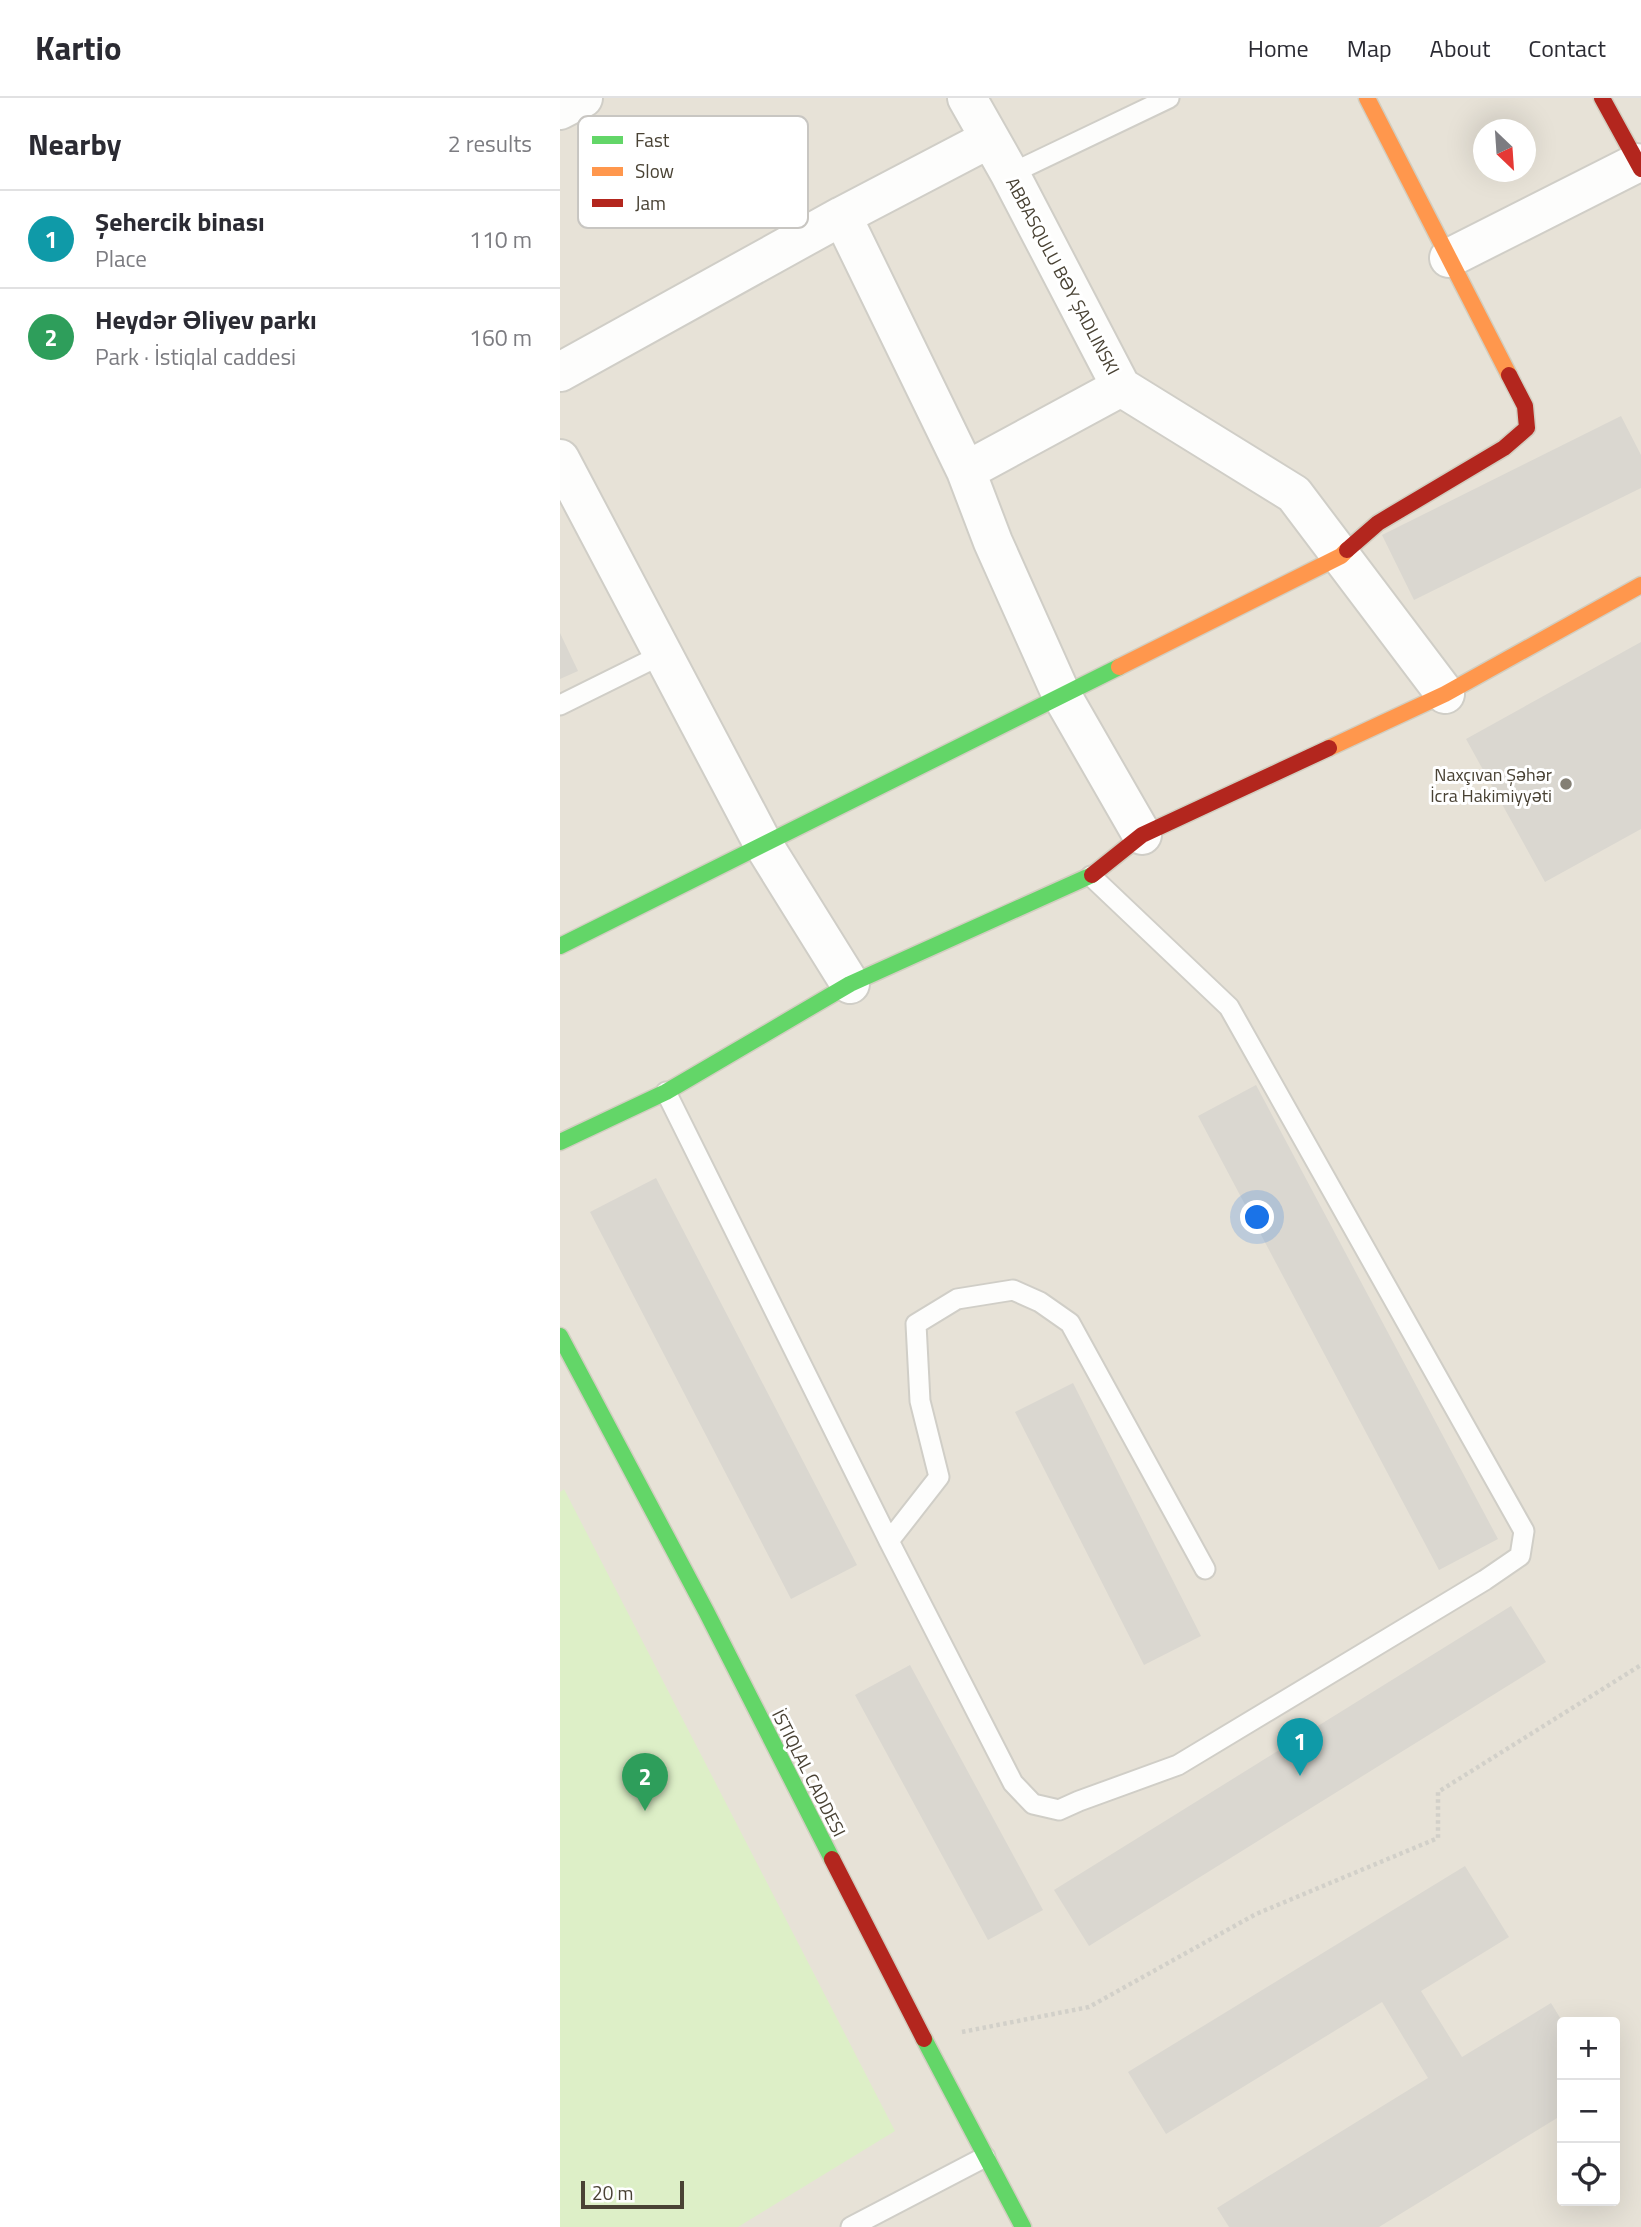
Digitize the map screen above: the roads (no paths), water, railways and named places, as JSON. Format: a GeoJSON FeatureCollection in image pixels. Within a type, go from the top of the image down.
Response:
{"type":"FeatureCollection","features":[{"type":"Feature","properties":{"kind":"main road"},"geometry":{"type":"LineString","coordinates":[[560,946],[1341,556],[1378,523],[1504,448],[1527,428],[1525,406],[1367,98]]}},
{"type":"Feature","properties":{"kind":"main road"},"geometry":{"type":"LineString","coordinates":[[1602,98],[1639,166]]}},
{"type":"Feature","properties":{"kind":"main road"},"geometry":{"type":"LineString","coordinates":[[560,1142],[666,1092],[850,984],[1091,876],[1142,835],[1445,694],[1641,585]]}},
{"type":"Feature","properties":{"kind":"main road","name":"İSTIQLAL CADDESI"},"geometry":{"type":"LineString","coordinates":[[560,1336],[706,1611],[924,2040],[1023,2227]]}},
{"type":"Feature","properties":{"kind":"street"},"geometry":{"type":"LineString","coordinates":[[560,110],[583,98]]}},
{"type":"Feature","properties":{"kind":"street","name":"ABBASQULU BƏY ŞADLINSKI"},"geometry":{"type":"LineString","coordinates":[[967,98],[1010,174],[1121,387],[1294,494],[1445,694]]}},
{"type":"Feature","properties":{"kind":"street"},"geometry":{"type":"LineString","coordinates":[[560,372],[842,216],[989,139]]}},
{"type":"Feature","properties":{"kind":"street"},"geometry":{"type":"LineString","coordinates":[[1449,258],[1639,166]]}},
{"type":"Feature","properties":{"kind":"street"},"geometry":{"type":"LineString","coordinates":[[842,216],[966,471],[993,542],[1061,694],[1142,835]]}},
{"type":"Feature","properties":{"kind":"street"},"geometry":{"type":"LineString","coordinates":[[966,471],[1121,387]]}},
{"type":"Feature","properties":{"kind":"street"},"geometry":{"type":"LineString","coordinates":[[560,459],[763,844],[850,984]]}},
{"type":"Feature","properties":{"kind":"lane"},"geometry":{"type":"LineString","coordinates":[[1010,174],[1169,98]]}},
{"type":"Feature","properties":{"kind":"lane"},"geometry":{"type":"LineString","coordinates":[[560,705],[663,654]]}},
{"type":"Feature","properties":{"kind":"lane"},"geometry":{"type":"LineString","coordinates":[[666,1092],[889,1541],[1013,1783],[1033,1804],[1059,1810],[1178,1765],[1485,1580],[1520,1556],[1524,1531],[1229,1007],[1091,876]]}},
{"type":"Feature","properties":{"kind":"lane"},"geometry":{"type":"LineString","coordinates":[[889,1541],[939,1477],[920,1401],[916,1324],[957,1299],[1013,1290],[1040,1302],[1070,1323],[1205,1569]]}},
{"type":"Feature","properties":{"kind":"lane"},"geometry":{"type":"LineString","coordinates":[[850,2227],[985,2157]]}},
{"type":"Feature","properties":{"kind":"place","name":"Naxçıvan Şəhər İcra Hakimiyyəti"},"geometry":{"type":"Point","coordinates":[1566,784]}},
{"type":"Feature","properties":{"kind":"place","name":"Şehercik binası"},"geometry":{"type":"Point","coordinates":[1300,1776]}},
{"type":"Feature","properties":{"kind":"place","name":"Heydər Əliyev parkı"},"geometry":{"type":"Point","coordinates":[645,1811]}}]}
